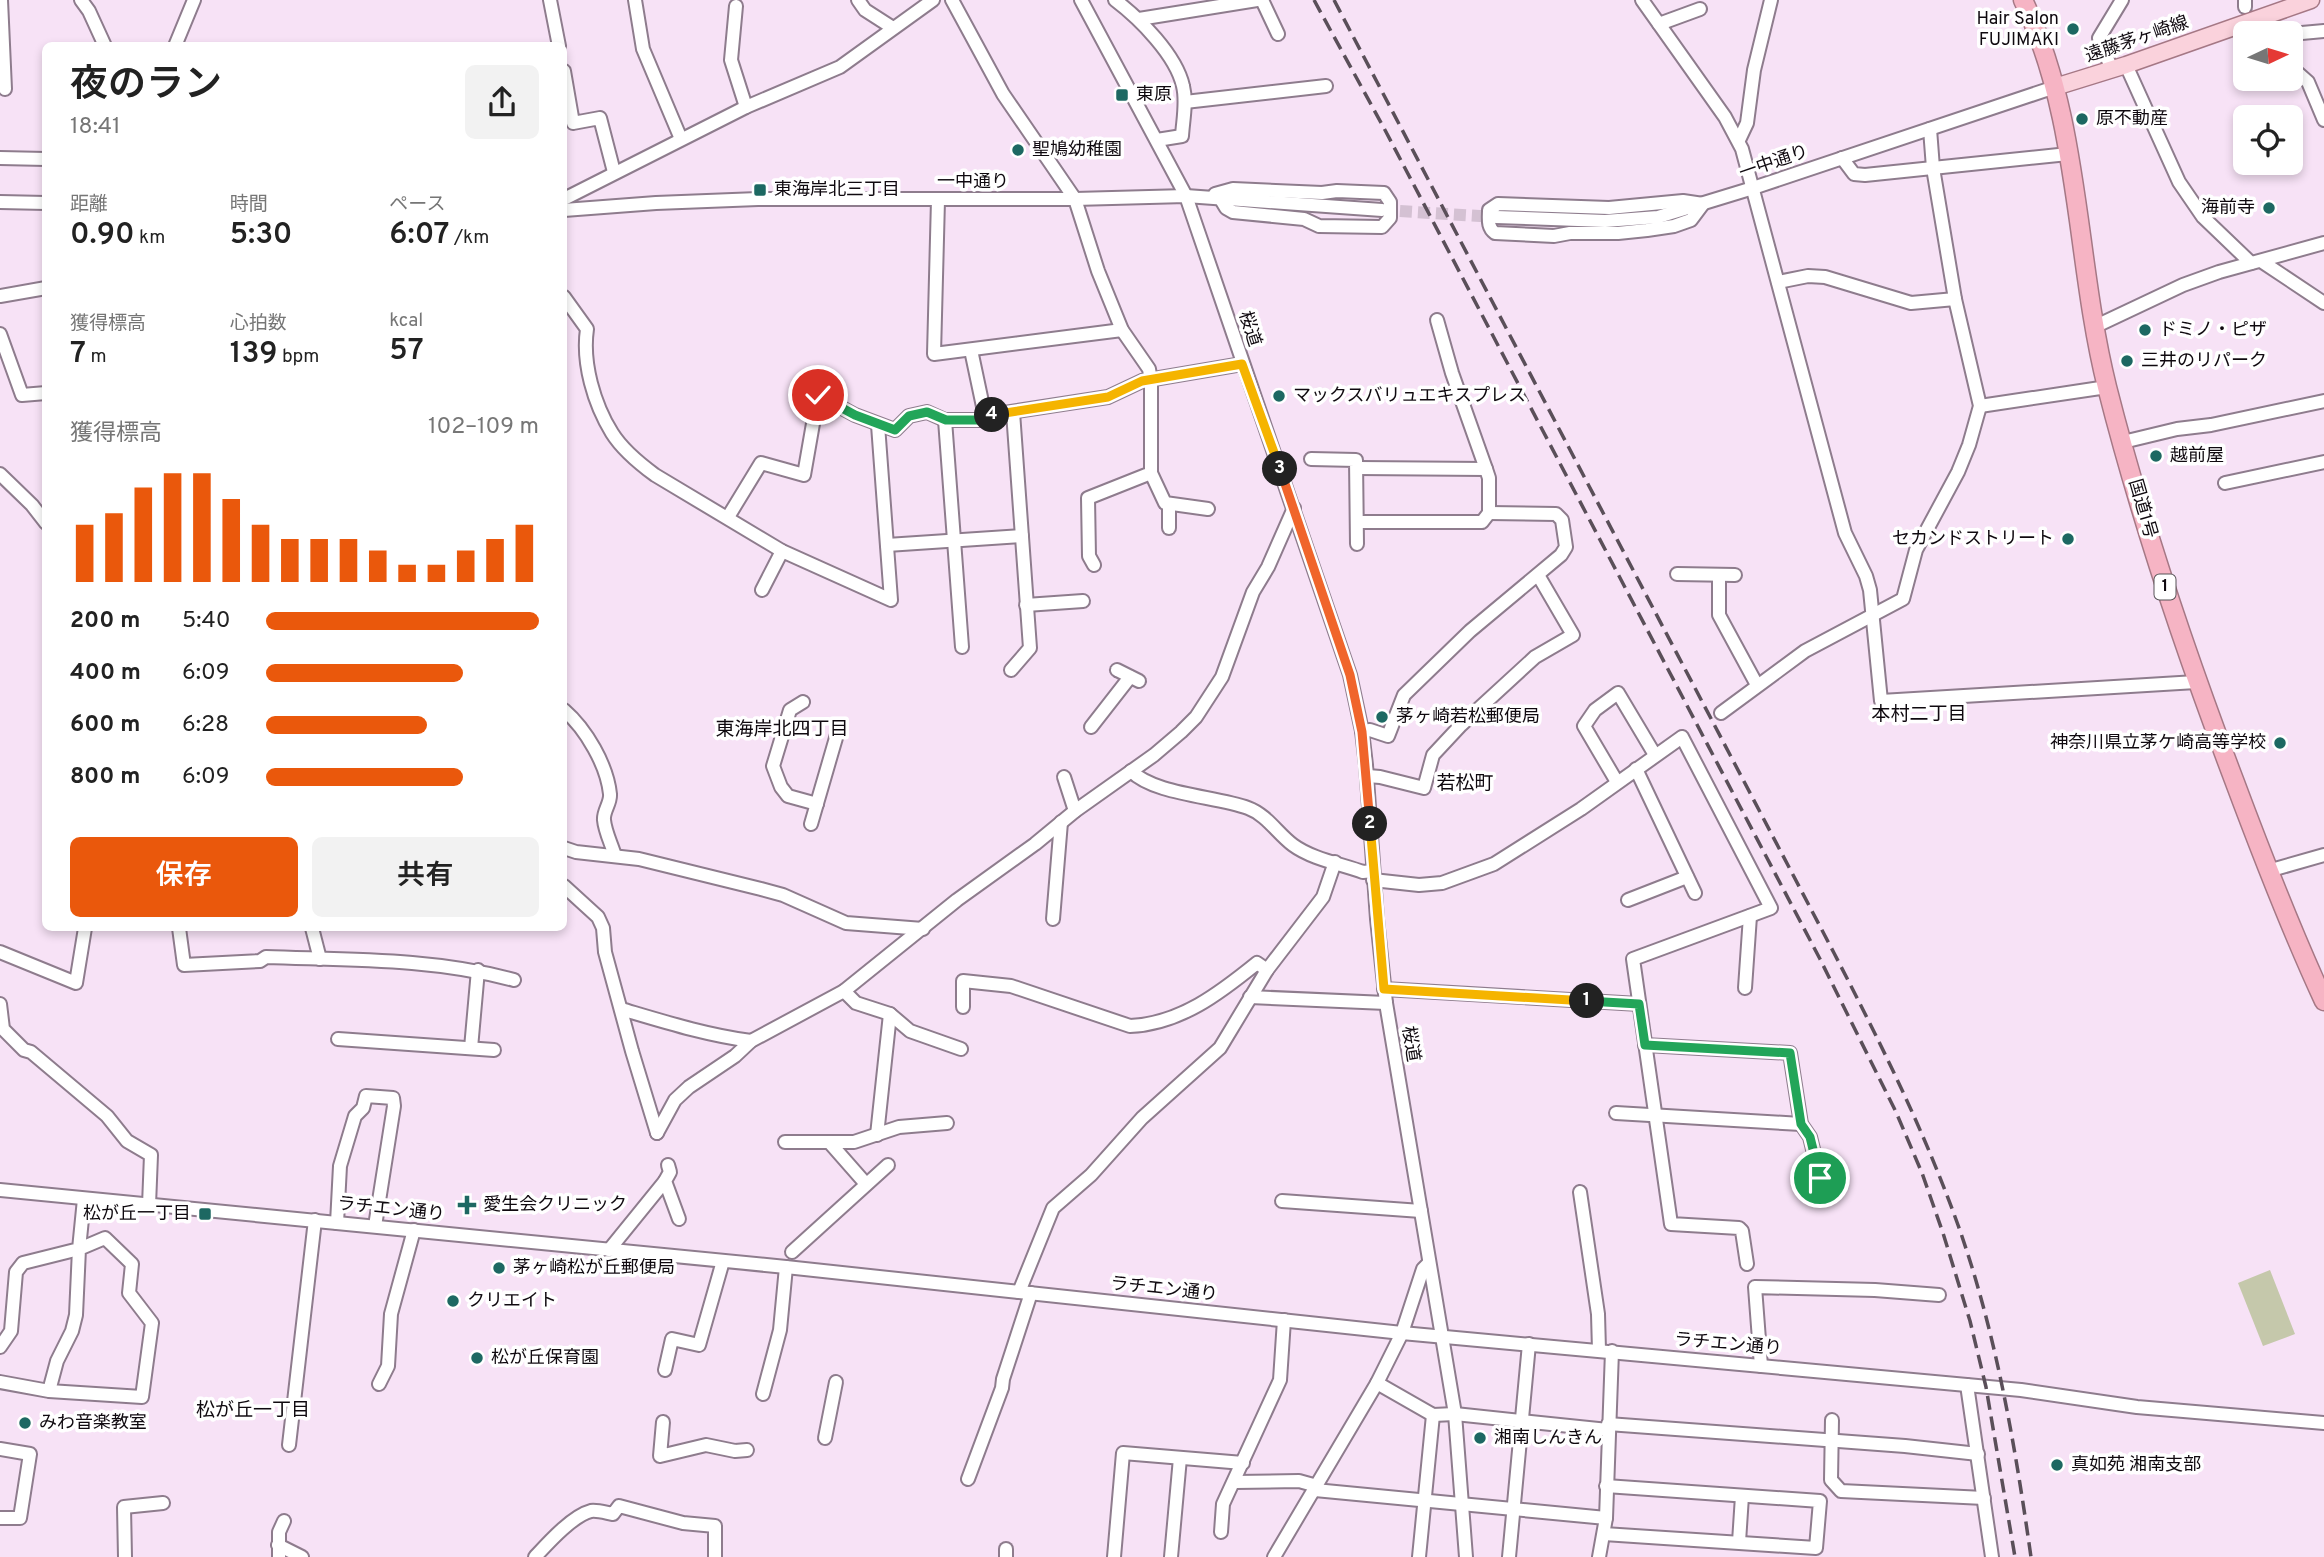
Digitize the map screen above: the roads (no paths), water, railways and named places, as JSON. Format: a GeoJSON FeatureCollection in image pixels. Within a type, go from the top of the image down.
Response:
{"type":"FeatureCollection","features":[{"type":"Feature","properties":{"kind":"highway","name":"国道1号"},"geometry":{"type":"LineString","coordinates":[[2022,0],[2043,46],[2055,87],[2094,327],[2107,387],[2157,561],[2196,682],[2287,919],[2324,1001]]}},
{"type":"Feature","properties":{"kind":"main road","name":"遠藤茅ヶ崎線"},"geometry":{"type":"LineString","coordinates":[[2055,87],[2311,0]]}},
{"type":"Feature","properties":{"kind":"street"},"geometry":{"type":"LineString","coordinates":[[1,0],[5,89]]}},
{"type":"Feature","properties":{"kind":"street"},"geometry":{"type":"LineString","coordinates":[[81,0],[103,42]]}},
{"type":"Feature","properties":{"kind":"street"},"geometry":{"type":"LineString","coordinates":[[177,42],[194,0]]}},
{"type":"Feature","properties":{"kind":"street"},"geometry":{"type":"LineString","coordinates":[[550,0],[558,42]]}},
{"type":"Feature","properties":{"kind":"street"},"geometry":{"type":"LineString","coordinates":[[635,0],[643,49],[681,139]]}},
{"type":"Feature","properties":{"kind":"street"},"geometry":{"type":"LineString","coordinates":[[858,0],[865,10],[894,28]]}},
{"type":"Feature","properties":{"kind":"street"},"geometry":{"type":"LineString","coordinates":[[567,197],[746,107],[840,67],[933,0]]}},
{"type":"Feature","properties":{"kind":"street"},"geometry":{"type":"LineString","coordinates":[[952,0],[1003,94],[1075,199],[1098,271],[1122,330],[1149,369],[1151,474],[1165,503],[1208,509]]}},
{"type":"Feature","properties":{"kind":"street","name":"桜道"},"geometry":{"type":"LineString","coordinates":[[1081,0],[1186,196],[1350,675],[1362,732],[1367,776],[1384,989],[1455,1414],[1466,1557]]}},
{"type":"Feature","properties":{"kind":"street"},"geometry":{"type":"LineString","coordinates":[[1115,0],[1139,19],[1174,65],[1184,88],[1182,136],[1157,140]]}},
{"type":"Feature","properties":{"kind":"street"},"geometry":{"type":"LineString","coordinates":[[1139,19],[1260,0],[1278,34]]}},
{"type":"Feature","properties":{"kind":"street"},"geometry":{"type":"LineString","coordinates":[[1642,0],[1739,140],[1845,533],[1866,576],[1874,615],[1881,701],[2196,682]]}},
{"type":"Feature","properties":{"kind":"street"},"geometry":{"type":"LineString","coordinates":[[1739,140],[1749,114],[1754,71],[1771,0]]}},
{"type":"Feature","properties":{"kind":"street"},"geometry":{"type":"LineString","coordinates":[[2122,0],[2099,38],[2119,67],[2179,182],[2203,217],[2256,262],[2324,303]]}},
{"type":"Feature","properties":{"kind":"street"},"geometry":{"type":"LineString","coordinates":[[736,6],[731,60],[746,107]]}},
{"type":"Feature","properties":{"kind":"street"},"geometry":{"type":"LineString","coordinates":[[1659,24],[1700,9]]}},
{"type":"Feature","properties":{"kind":"street"},"geometry":{"type":"LineString","coordinates":[[2303,33],[2324,31]]}},
{"type":"Feature","properties":{"kind":"street"},"geometry":{"type":"LineString","coordinates":[[2303,78],[2308,82],[2324,120]]}},
{"type":"Feature","properties":{"kind":"street"},"geometry":{"type":"LineString","coordinates":[[1185,102],[1326,86]]}},
{"type":"Feature","properties":{"kind":"street","name":"一中通り"},"geometry":{"type":"LineString","coordinates":[[1496,216],[1605,221],[1658,217],[1842,159],[2055,87]]}},
{"type":"Feature","properties":{"kind":"street"},"geometry":{"type":"LineString","coordinates":[[567,88],[573,123],[600,118],[614,172]]}},
{"type":"Feature","properties":{"kind":"street"},"geometry":{"type":"LineString","coordinates":[[1721,713],[1805,651],[1903,599],[1916,550],[1958,472],[1969,445],[1980,407],[1955,299],[1933,167],[1930,129]]}},
{"type":"Feature","properties":{"kind":"street"},"geometry":{"type":"LineString","coordinates":[[1842,159],[1854,174],[1865,176],[2068,154]]}},
{"type":"Feature","properties":{"kind":"street"},"geometry":{"type":"LineString","coordinates":[[0,158],[42,159]]}},
{"type":"Feature","properties":{"kind":"street"},"geometry":{"type":"LineString","coordinates":[[1205,197],[1233,189],[1322,194],[1337,191],[1384,193],[1390,202],[1390,218],[1381,227],[1319,226],[1304,219],[1233,212],[1226,208],[1220,198]]}},
{"type":"Feature","properties":{"kind":"street","name":"一中通り"},"geometry":{"type":"LineString","coordinates":[[567,210],[734,200],[1186,196],[1382,210]]}},
{"type":"Feature","properties":{"kind":"street"},"geometry":{"type":"LineString","coordinates":[[938,200],[934,354],[1122,330]]}},
{"type":"Feature","properties":{"kind":"street"},"geometry":{"type":"LineString","coordinates":[[1683,201],[1703,204],[1691,220],[1674,226],[1618,233],[1570,233],[1555,236],[1495,233],[1490,230],[1488,224],[1489,211],[1497,204],[1609,208],[1683,201]]}},
{"type":"Feature","properties":{"kind":"street"},"geometry":{"type":"LineString","coordinates":[[0,202],[42,203]]}},
{"type":"Feature","properties":{"kind":"street"},"geometry":{"type":"LineString","coordinates":[[2094,327],[2183,285],[2324,243]]}},
{"type":"Feature","properties":{"kind":"street"},"geometry":{"type":"LineString","coordinates":[[1778,282],[1808,276],[1825,277],[1911,303],[1955,299]]}},
{"type":"Feature","properties":{"kind":"street"},"geometry":{"type":"LineString","coordinates":[[0,296],[42,289]]}},
{"type":"Feature","properties":{"kind":"street"},"geometry":{"type":"LineString","coordinates":[[567,302],[587,329],[586,354],[595,398],[613,435],[655,475],[782,551],[891,600],[878,425]]}},
{"type":"Feature","properties":{"kind":"street"},"geometry":{"type":"LineString","coordinates":[[1357,522],[1482,522],[1489,513],[1489,478],[1452,373],[1437,320]]}},
{"type":"Feature","properties":{"kind":"street"},"geometry":{"type":"LineString","coordinates":[[0,334],[22,395],[42,393]]}},
{"type":"Feature","properties":{"kind":"street"},"geometry":{"type":"LineString","coordinates":[[971,350],[985,416]]}},
{"type":"Feature","properties":{"kind":"street"},"geometry":{"type":"LineString","coordinates":[[728,517],[761,463],[804,475],[818,395],[878,425],[895,430],[909,416],[927,412],[946,420],[981,420],[985,416],[1108,397],[1142,381],[1242,364]]}},
{"type":"Feature","properties":{"kind":"street"},"geometry":{"type":"LineString","coordinates":[[1980,407],[2107,387]]}},
{"type":"Feature","properties":{"kind":"street"},"geometry":{"type":"LineString","coordinates":[[2123,442],[2324,401]]}},
{"type":"Feature","properties":{"kind":"street"},"geometry":{"type":"LineString","coordinates":[[1011,670],[1030,648],[1013,412]]}},
{"type":"Feature","properties":{"kind":"street"},"geometry":{"type":"LineString","coordinates":[[946,420],[962,647]]}},
{"type":"Feature","properties":{"kind":"street"},"geometry":{"type":"LineString","coordinates":[[1311,459],[1356,460],[1357,544]]}},
{"type":"Feature","properties":{"kind":"street"},"geometry":{"type":"LineString","coordinates":[[2225,483],[2324,462]]}},
{"type":"Feature","properties":{"kind":"street"},"geometry":{"type":"LineString","coordinates":[[1358,468],[1486,469]]}},
{"type":"Feature","properties":{"kind":"street"},"geometry":{"type":"LineString","coordinates":[[0,474],[42,518]]}},
{"type":"Feature","properties":{"kind":"street"},"geometry":{"type":"LineString","coordinates":[[1094,565],[1089,556],[1087,498],[1151,474]]}},
{"type":"Feature","properties":{"kind":"street"},"geometry":{"type":"LineString","coordinates":[[1169,528],[1170,504]]}},
{"type":"Feature","properties":{"kind":"street"},"geometry":{"type":"LineString","coordinates":[[567,889],[598,918],[603,928],[605,952],[657,1133],[670,1108],[682,1093],[735,1056],[751,1041],[844,991],[957,900],[1154,755],[1196,717],[1222,677],[1253,592],[1268,567],[1294,508]]}},
{"type":"Feature","properties":{"kind":"street"},"geometry":{"type":"LineString","coordinates":[[1362,732],[1370,730],[1388,736],[1404,695],[1470,631],[1561,555],[1566,547],[1562,520],[1556,514],[1489,513]]}},
{"type":"Feature","properties":{"kind":"street"},"geometry":{"type":"LineString","coordinates":[[887,545],[1022,536]]}},
{"type":"Feature","properties":{"kind":"street"},"geometry":{"type":"LineString","coordinates":[[762,590],[782,551]]}},
{"type":"Feature","properties":{"kind":"street"},"geometry":{"type":"LineString","coordinates":[[1677,574],[1735,575]]}},
{"type":"Feature","properties":{"kind":"street"},"geometry":{"type":"LineString","coordinates":[[1367,776],[1424,788],[1433,755],[1461,725],[1535,657],[1573,635],[1538,575]]}},
{"type":"Feature","properties":{"kind":"street"},"geometry":{"type":"LineString","coordinates":[[1719,575],[1719,615],[1757,685]]}},
{"type":"Feature","properties":{"kind":"street"},"geometry":{"type":"LineString","coordinates":[[1026,605],[1083,601]]}},
{"type":"Feature","properties":{"kind":"street"},"geometry":{"type":"LineString","coordinates":[[1091,727],[1135,679],[1117,670]]}},
{"type":"Feature","properties":{"kind":"street"},"geometry":{"type":"LineString","coordinates":[[1617,782],[1584,726],[1595,710],[1618,694],[1655,755]]}},
{"type":"Feature","properties":{"kind":"street"},"geometry":{"type":"LineString","coordinates":[[803,702],[790,710],[773,766],[781,787],[788,796],[817,804]]}},
{"type":"Feature","properties":{"kind":"street"},"geometry":{"type":"LineString","coordinates":[[567,713],[597,752],[603,766],[611,797],[603,818],[615,856]]}},
{"type":"Feature","properties":{"kind":"street"},"geometry":{"type":"LineString","coordinates":[[811,824],[838,731]]}},
{"type":"Feature","properties":{"kind":"street"},"geometry":{"type":"LineString","coordinates":[[1131,771],[1136,776],[1167,789],[1251,809],[1301,850],[1373,876],[1419,885],[1456,879],[1515,853],[1682,737],[1771,908],[1633,959],[1671,1224],[1739,1228],[1742,1231],[1747,1264]]}},
{"type":"Feature","properties":{"kind":"street"},"geometry":{"type":"LineString","coordinates":[[1636,769],[1695,893]]}},
{"type":"Feature","properties":{"kind":"street"},"geometry":{"type":"LineString","coordinates":[[1064,777],[1075,811]]}},
{"type":"Feature","properties":{"kind":"street"},"geometry":{"type":"LineString","coordinates":[[1053,919],[1061,822]]}},
{"type":"Feature","properties":{"kind":"street"},"geometry":{"type":"LineString","coordinates":[[567,849],[639,859],[761,889],[783,895],[802,906],[846,923],[923,929]]}},
{"type":"Feature","properties":{"kind":"street"},"geometry":{"type":"LineString","coordinates":[[2268,871],[2324,855]]}},
{"type":"Feature","properties":{"kind":"street"},"geometry":{"type":"LineString","coordinates":[[968,1479],[1002,1388],[1025,1293],[1053,1208],[1091,1175],[1142,1118],[1214,1054],[1267,970],[1323,897],[1335,862]]}},
{"type":"Feature","properties":{"kind":"street"},"geometry":{"type":"LineString","coordinates":[[1628,900],[1687,877]]}},
{"type":"Feature","properties":{"kind":"street"},"geometry":{"type":"LineString","coordinates":[[1745,988],[1750,916]]}},
{"type":"Feature","properties":{"kind":"street"},"geometry":{"type":"LineString","coordinates":[[0,952],[76,982],[84,931]]}},
{"type":"Feature","properties":{"kind":"street"},"geometry":{"type":"LineString","coordinates":[[179,931],[184,965],[260,961],[266,957],[431,964],[478,970],[513,980]]}},
{"type":"Feature","properties":{"kind":"street"},"geometry":{"type":"LineString","coordinates":[[313,931],[320,959]]}},
{"type":"Feature","properties":{"kind":"street"},"geometry":{"type":"LineString","coordinates":[[963,1007],[963,981],[995,983],[1130,1026],[1144,1025],[1182,1013],[1212,999],[1257,963],[1267,970]]}},
{"type":"Feature","properties":{"kind":"street"},"geometry":{"type":"LineString","coordinates":[[471,1048],[478,970]]}},
{"type":"Feature","properties":{"kind":"street"},"geometry":{"type":"LineString","coordinates":[[1384,989],[1639,1004]]}},
{"type":"Feature","properties":{"kind":"street"},"geometry":{"type":"LineString","coordinates":[[844,991],[856,1003],[890,1014],[910,1031],[961,1049]]}},
{"type":"Feature","properties":{"kind":"street"},"geometry":{"type":"LineString","coordinates":[[1250,998],[1386,1003]]}},
{"type":"Feature","properties":{"kind":"street"},"geometry":{"type":"LineString","coordinates":[[0,1004],[1,1029],[107,1116],[128,1141],[151,1155],[149,1205]]}},
{"type":"Feature","properties":{"kind":"street"},"geometry":{"type":"LineString","coordinates":[[621,1009],[681,1028],[751,1041]]}},
{"type":"Feature","properties":{"kind":"street"},"geometry":{"type":"LineString","coordinates":[[877,1136],[890,1014]]}},
{"type":"Feature","properties":{"kind":"street"},"geometry":{"type":"LineString","coordinates":[[338,1039],[494,1050]]}},
{"type":"Feature","properties":{"kind":"street"},"geometry":{"type":"LineString","coordinates":[[1645,1045],[1790,1053],[1801,1124],[1810,1137],[1820,1178]]}},
{"type":"Feature","properties":{"kind":"street"},"geometry":{"type":"LineString","coordinates":[[337,1223],[340,1166],[355,1116],[363,1108],[366,1096],[393,1098],[394,1106],[375,1226]]}},
{"type":"Feature","properties":{"kind":"street"},"geometry":{"type":"LineString","coordinates":[[1616,1113],[1801,1124]]}},
{"type":"Feature","properties":{"kind":"street"},"geometry":{"type":"LineString","coordinates":[[785,1142],[854,1142],[899,1127],[947,1123]]}},
{"type":"Feature","properties":{"kind":"street"},"geometry":{"type":"LineString","coordinates":[[830,1143],[866,1184]]}},
{"type":"Feature","properties":{"kind":"street"},"geometry":{"type":"LineString","coordinates":[[610,1250],[665,1181],[670,1172],[668,1165]]}},
{"type":"Feature","properties":{"kind":"street"},"geometry":{"type":"LineString","coordinates":[[792,1252],[888,1165]]}},
{"type":"Feature","properties":{"kind":"street"},"geometry":{"type":"LineString","coordinates":[[665,1181],[679,1219]]}},
{"type":"Feature","properties":{"kind":"street","name":"ラチエン通り"},"geometry":{"type":"LineString","coordinates":[[0,1190],[786,1267],[1402,1333],[1967,1385],[2137,1407],[2324,1423]]}},
{"type":"Feature","properties":{"kind":"street"},"geometry":{"type":"LineString","coordinates":[[1580,1192],[1606,1351],[1606,1518],[1599,1557]]}},
{"type":"Feature","properties":{"kind":"street"},"geometry":{"type":"LineString","coordinates":[[49,1391],[57,1360],[72,1331],[76,1315],[84,1199]]}},
{"type":"Feature","properties":{"kind":"street"},"geometry":{"type":"LineString","coordinates":[[1282,1201],[1421,1211]]}},
{"type":"Feature","properties":{"kind":"street"},"geometry":{"type":"LineString","coordinates":[[289,1445],[315,1220]]}},
{"type":"Feature","properties":{"kind":"street"},"geometry":{"type":"LineString","coordinates":[[379,1384],[388,1366],[391,1314],[414,1230]]}},
{"type":"Feature","properties":{"kind":"street"},"geometry":{"type":"LineString","coordinates":[[0,1347],[11,1331],[16,1272],[23,1262],[79,1249],[105,1238],[132,1264],[130,1293],[152,1323],[142,1397],[49,1391],[0,1382]]}},
{"type":"Feature","properties":{"kind":"street"},"geometry":{"type":"LineString","coordinates":[[665,1370],[671,1339],[699,1345],[723,1261]]}},
{"type":"Feature","properties":{"kind":"street"},"geometry":{"type":"LineString","coordinates":[[1274,1557],[1377,1383],[1402,1333],[1423,1269],[1429,1263]]}},
{"type":"Feature","properties":{"kind":"street"},"geometry":{"type":"LineString","coordinates":[[764,1394],[780,1330],[786,1267]]}},
{"type":"Feature","properties":{"kind":"street"},"geometry":{"type":"LineString","coordinates":[[1761,1366],[1755,1287],[1875,1290],[1939,1295]]}},
{"type":"Feature","properties":{"kind":"street"},"geometry":{"type":"LineString","coordinates":[[1221,1532],[1223,1504],[1280,1380],[1284,1320]]}},
{"type":"Feature","properties":{"kind":"street"},"geometry":{"type":"LineString","coordinates":[[1509,1557],[1529,1344]]}},
{"type":"Feature","properties":{"kind":"street"},"geometry":{"type":"LineString","coordinates":[[825,1438],[836,1382]]}},
{"type":"Feature","properties":{"kind":"street"},"geometry":{"type":"LineString","coordinates":[[1377,1383],[1433,1415],[1455,1414],[1608,1427],[1832,1440],[1978,1454]]}},
{"type":"Feature","properties":{"kind":"street"},"geometry":{"type":"LineString","coordinates":[[1967,1385],[1992,1557]]}},
{"type":"Feature","properties":{"kind":"street"},"geometry":{"type":"LineString","coordinates":[[1419,1557],[1433,1415]]}},
{"type":"Feature","properties":{"kind":"street"},"geometry":{"type":"LineString","coordinates":[[1832,1420],[1831,1480],[1841,1491],[1984,1497]]}},
{"type":"Feature","properties":{"kind":"street"},"geometry":{"type":"LineString","coordinates":[[663,1422],[660,1456],[706,1445],[735,1451],[747,1450]]}},
{"type":"Feature","properties":{"kind":"street"},"geometry":{"type":"LineString","coordinates":[[0,1449],[30,1454],[20,1518],[0,1518]]}},
{"type":"Feature","properties":{"kind":"street"},"geometry":{"type":"LineString","coordinates":[[1114,1557],[1123,1454],[1243,1463]]}},
{"type":"Feature","properties":{"kind":"street"},"geometry":{"type":"LineString","coordinates":[[1171,1557],[1180,1458]]}},
{"type":"Feature","properties":{"kind":"street"},"geometry":{"type":"LineString","coordinates":[[1235,1482],[1299,1481],[1316,1488],[1606,1518]]}},
{"type":"Feature","properties":{"kind":"street"},"geometry":{"type":"LineString","coordinates":[[1604,1535],[1816,1548],[1820,1501],[1606,1486]]}},
{"type":"Feature","properties":{"kind":"street"},"geometry":{"type":"LineString","coordinates":[[1739,1542],[1742,1496]]}},
{"type":"Feature","properties":{"kind":"street"},"geometry":{"type":"LineString","coordinates":[[125,1557],[124,1507],[163,1503]]}},
{"type":"Feature","properties":{"kind":"street"},"geometry":{"type":"LineString","coordinates":[[535,1557],[573,1522],[592,1511],[613,1514],[619,1506],[683,1523],[715,1526],[715,1557]]}},
{"type":"Feature","properties":{"kind":"street"},"geometry":{"type":"LineString","coordinates":[[284,1521],[279,1532],[279,1551],[302,1557]]}},
{"type":"Feature","properties":{"kind":"tunnel"},"geometry":{"type":"LineString","coordinates":[[2245,7],[2251,21]]}},
{"type":"Feature","properties":{"kind":"tunnel"},"geometry":{"type":"LineString","coordinates":[[1382,210],[1496,217]]}},
{"type":"Feature","properties":{"kind":"railway"},"geometry":{"type":"LineString","coordinates":[[1314,0],[1385,130],[1820,959],[1896,1112],[1922,1173],[1970,1321],[1986,1387],[2015,1557]]}},
{"type":"Feature","properties":{"kind":"railway"},"geometry":{"type":"LineString","coordinates":[[1334,0],[1834,953],[1916,1121],[1958,1225],[1983,1306],[2003,1389],[2031,1557]]}},
{"type":"Feature","properties":{"kind":"place","name":"Hair Salon FUJIMAKI"},"geometry":{"type":"Point","coordinates":[2073,29]}},
{"type":"Feature","properties":{"kind":"place","name":"東原"},"geometry":{"type":"Point","coordinates":[1122,95]}},
{"type":"Feature","properties":{"kind":"place","name":"原不動産"},"geometry":{"type":"Point","coordinates":[2082,119]}},
{"type":"Feature","properties":{"kind":"place","name":"聖鳩幼稚園"},"geometry":{"type":"Point","coordinates":[1018,150]}},
{"type":"Feature","properties":{"kind":"place","name":"東海岸北三丁目"},"geometry":{"type":"Point","coordinates":[760,190]}},
{"type":"Feature","properties":{"kind":"place","name":"海前寺"},"geometry":{"type":"Point","coordinates":[2269,208]}},
{"type":"Feature","properties":{"kind":"place","name":"ドミノ・ピザ"},"geometry":{"type":"Point","coordinates":[2145,330]}},
{"type":"Feature","properties":{"kind":"place","name":"三井のリパーク"},"geometry":{"type":"Point","coordinates":[2127,361]}},
{"type":"Feature","properties":{"kind":"place","name":"マックスバリュエキスプレス"},"geometry":{"type":"Point","coordinates":[1279,396]}},
{"type":"Feature","properties":{"kind":"place","name":"越前屋"},"geometry":{"type":"Point","coordinates":[2156,456]}},
{"type":"Feature","properties":{"kind":"place","name":"セカンドストリート"},"geometry":{"type":"Point","coordinates":[2068,539]}},
{"type":"Feature","properties":{"kind":"place","name":"茅ヶ崎若松郵便局"},"geometry":{"type":"Point","coordinates":[1382,717]}},
{"type":"Feature","properties":{"kind":"place","name":"神奈川県立茅ケ崎高等学校"},"geometry":{"type":"Point","coordinates":[2280,743]}},
{"type":"Feature","properties":{"kind":"place","name":"愛生会クリニック"},"geometry":{"type":"Point","coordinates":[467,1205]}},
{"type":"Feature","properties":{"kind":"place","name":"松が丘一丁目"},"geometry":{"type":"Point","coordinates":[205,1214]}},
{"type":"Feature","properties":{"kind":"place","name":"茅ヶ崎松が丘郵便局"},"geometry":{"type":"Point","coordinates":[499,1268]}},
{"type":"Feature","properties":{"kind":"place","name":"クリエイト"},"geometry":{"type":"Point","coordinates":[453,1301]}},
{"type":"Feature","properties":{"kind":"place","name":"松が丘保育園"},"geometry":{"type":"Point","coordinates":[477,1358]}},
{"type":"Feature","properties":{"kind":"place","name":"みわ音楽教室"},"geometry":{"type":"Point","coordinates":[25,1423]}},
{"type":"Feature","properties":{"kind":"place","name":"湘南しんきん"},"geometry":{"type":"Point","coordinates":[1480,1438]}},
{"type":"Feature","properties":{"kind":"place","name":"真如苑 湘南支部"},"geometry":{"type":"Point","coordinates":[2057,1465]}},
{"type":"Feature","properties":{"kind":"district","name":"本村二丁目"},"geometry":{"type":"Point","coordinates":[1919,715]}},
{"type":"Feature","properties":{"kind":"district","name":"東海岸北四丁目"},"geometry":{"type":"Point","coordinates":[782,730]}},
{"type":"Feature","properties":{"kind":"district","name":"若松町"},"geometry":{"type":"Point","coordinates":[1465,784]}},
{"type":"Feature","properties":{"kind":"district","name":"松が丘一丁目"},"geometry":{"type":"Point","coordinates":[253,1411]}}]}
